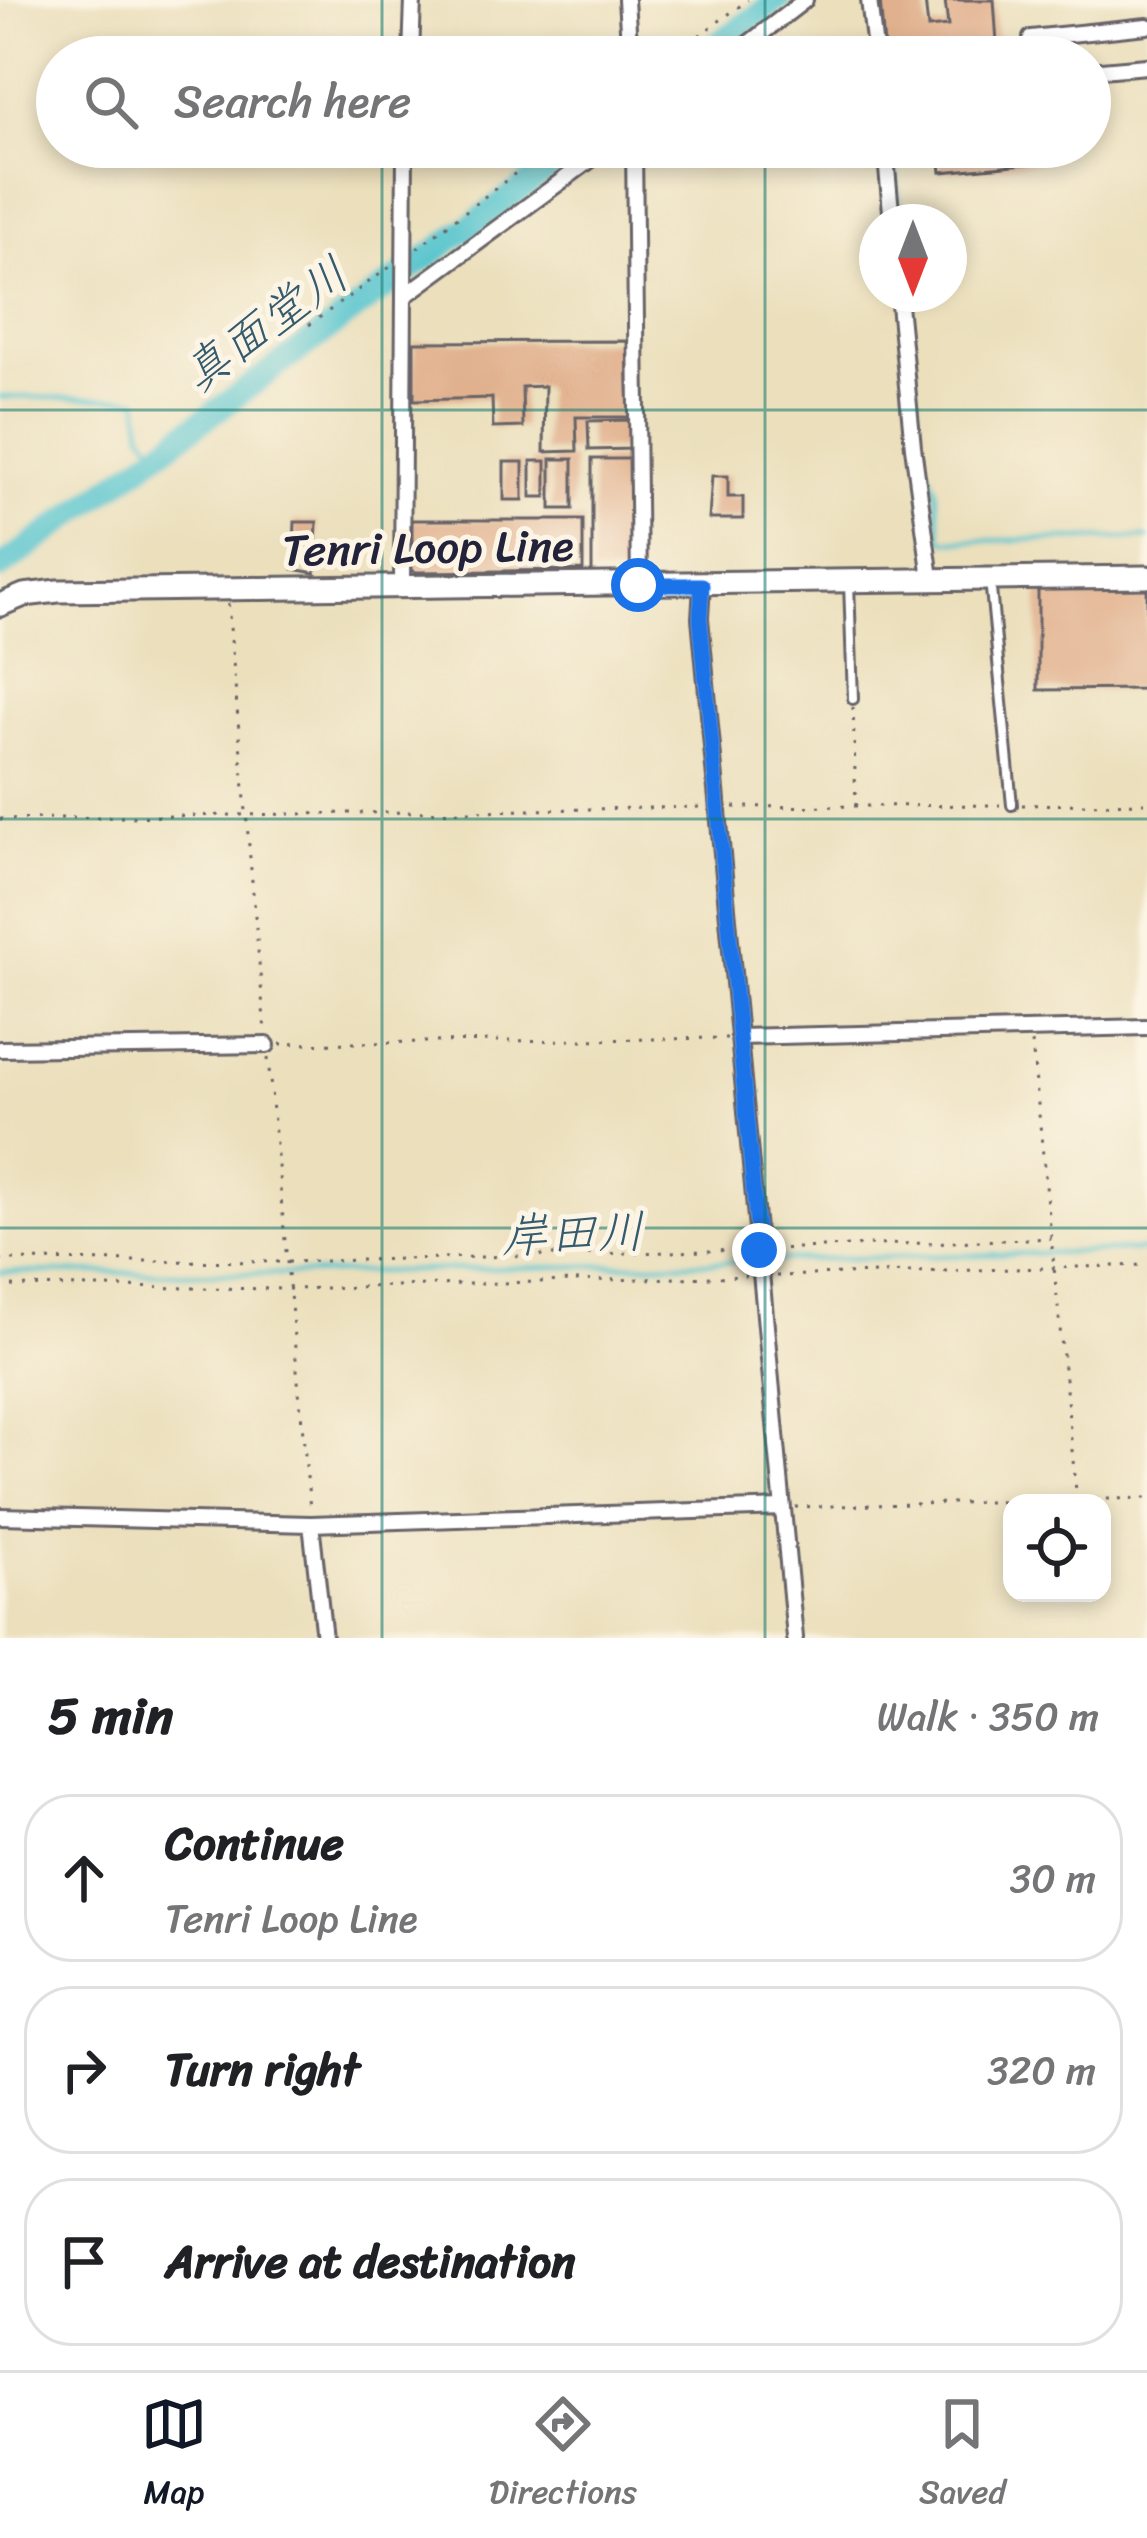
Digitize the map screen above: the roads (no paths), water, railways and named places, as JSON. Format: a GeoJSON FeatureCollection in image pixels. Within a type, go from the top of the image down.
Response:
{"type":"FeatureCollection","features":[{"type":"Feature","properties":{"kind":"main road","name":"Tenri Loop Line"},"geometry":{"type":"LineString","coordinates":[[0,605],[24,595],[58,591],[1147,577]]}},
{"type":"Feature","properties":{"kind":"street"},"geometry":{"type":"LineString","coordinates":[[412,36],[413,0]]}},
{"type":"Feature","properties":{"kind":"street"},"geometry":{"type":"LineString","coordinates":[[626,0],[628,36]]}},
{"type":"Feature","properties":{"kind":"street"},"geometry":{"type":"LineString","coordinates":[[758,36],[805,0]]}},
{"type":"Feature","properties":{"kind":"street"},"geometry":{"type":"LineString","coordinates":[[869,0],[873,36]]}},
{"type":"Feature","properties":{"kind":"street"},"geometry":{"type":"LineString","coordinates":[[1050,36],[1147,26]]}},
{"type":"Feature","properties":{"kind":"street"},"geometry":{"type":"LineString","coordinates":[[1111,69],[1147,65]]}},
{"type":"Feature","properties":{"kind":"street"},"geometry":{"type":"LineString","coordinates":[[402,584],[405,168]]}},
{"type":"Feature","properties":{"kind":"street"},"geometry":{"type":"LineString","coordinates":[[406,291],[579,168]]}},
{"type":"Feature","properties":{"kind":"street"},"geometry":{"type":"LineString","coordinates":[[634,168],[638,585]]}},
{"type":"Feature","properties":{"kind":"street"},"geometry":{"type":"LineString","coordinates":[[887,168],[890,204]]}},
{"type":"Feature","properties":{"kind":"street"},"geometry":{"type":"LineString","coordinates":[[900,312],[931,578]]}},
{"type":"Feature","properties":{"kind":"street"},"geometry":{"type":"LineString","coordinates":[[702,585],[700,618],[795,1638]]}},
{"type":"Feature","properties":{"kind":"street"},"geometry":{"type":"LineString","coordinates":[[740,1037],[1147,1027]]}},
{"type":"Feature","properties":{"kind":"street"},"geometry":{"type":"LineString","coordinates":[[0,1049],[267,1045]]}},
{"type":"Feature","properties":{"kind":"street"},"geometry":{"type":"LineString","coordinates":[[0,1516],[311,1524],[782,1508]]}},
{"type":"Feature","properties":{"kind":"street"},"geometry":{"type":"LineString","coordinates":[[311,1524],[324,1638]]}},
{"type":"Feature","properties":{"kind":"lane"},"geometry":{"type":"LineString","coordinates":[[990,578],[1012,805]]}},
{"type":"Feature","properties":{"kind":"lane"},"geometry":{"type":"LineString","coordinates":[[849,581],[853,699]]}},
{"type":"Feature","properties":{"kind":"waterway","name":"真面堂川"},"geometry":{"type":"LineString","coordinates":[[728,36],[779,0]]}},
{"type":"Feature","properties":{"kind":"waterway","name":"真面堂川"},"geometry":{"type":"LineString","coordinates":[[878,0],[882,36]]}},
{"type":"Feature","properties":{"kind":"waterway","name":"真面堂川"},"geometry":{"type":"LineString","coordinates":[[0,568],[550,168]]}},
{"type":"Feature","properties":{"kind":"waterway","name":"真面堂川"},"geometry":{"type":"LineString","coordinates":[[896,168],[899,204]]}},
{"type":"Feature","properties":{"kind":"waterway","name":"真面堂川"},"geometry":{"type":"LineString","coordinates":[[909,312],[921,454],[936,488],[941,537],[946,541],[1147,538]]}},
{"type":"Feature","properties":{"kind":"waterway"},"geometry":{"type":"LineString","coordinates":[[0,397],[138,399],[143,434],[161,453]]}},
{"type":"Feature","properties":{"kind":"waterway","name":"岸田川"},"geometry":{"type":"LineString","coordinates":[[0,1272],[298,1274],[1147,1250]]}}]}
